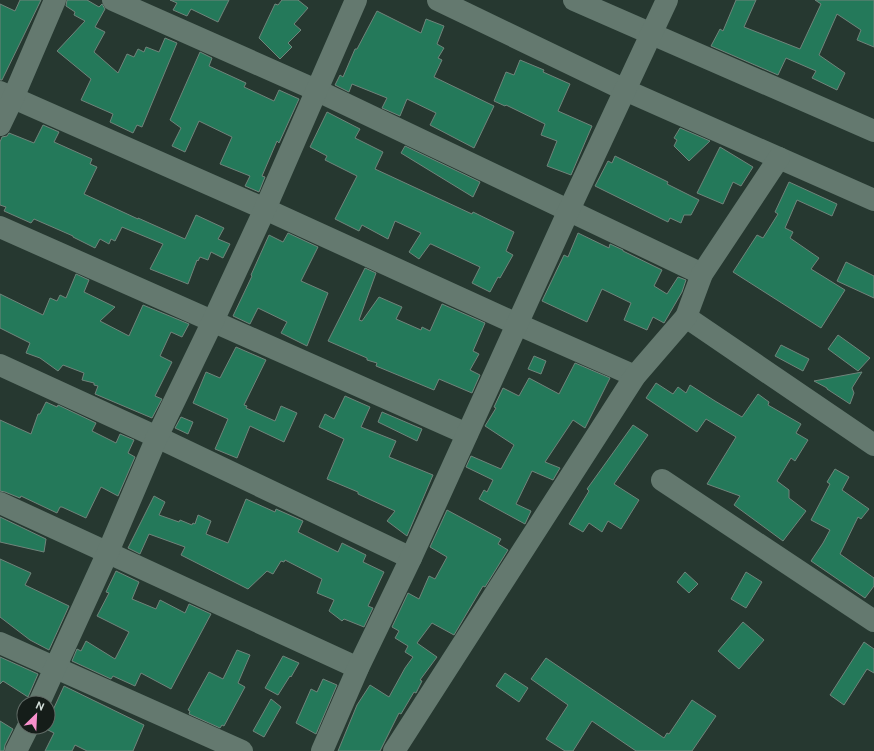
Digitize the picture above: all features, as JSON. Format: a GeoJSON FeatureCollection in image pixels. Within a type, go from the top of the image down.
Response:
{"type":"FeatureCollection","features":[{"type":"Feature","properties":{"kind":"street"},"geometry":{"type":"LineString","coordinates":[[0,125],[6,95],[55,0]]}},
{"type":"Feature","properties":{"kind":"street"},"geometry":{"type":"LineString","coordinates":[[113,0],[316,90],[702,274]]}},
{"type":"Feature","properties":{"kind":"street"},"geometry":{"type":"LineString","coordinates":[[43,695],[108,552],[157,437],[265,208],[356,0]]}},
{"type":"Feature","properties":{"kind":"street"},"geometry":{"type":"LineString","coordinates":[[438,0],[625,90],[874,200]]}},
{"type":"Feature","properties":{"kind":"street"},"geometry":{"type":"LineString","coordinates":[[574,0],[874,131]]}},
{"type":"Feature","properties":{"kind":"street"},"geometry":{"type":"LineString","coordinates":[[322,751],[358,668],[411,558],[666,0]]}},
{"type":"Feature","properties":{"kind":"street"},"geometry":{"type":"LineString","coordinates":[[6,95],[265,208],[634,376]]}},
{"type":"Feature","properties":{"kind":"street"},"geometry":{"type":"LineString","coordinates":[[394,751],[634,376],[686,317],[702,274],[779,158]]}},
{"type":"Feature","properties":{"kind":"street"},"geometry":{"type":"LineString","coordinates":[[0,227],[467,434]]}},
{"type":"Feature","properties":{"kind":"street"},"geometry":{"type":"LineString","coordinates":[[686,317],[874,445]]}},
{"type":"Feature","properties":{"kind":"street"},"geometry":{"type":"LineString","coordinates":[[0,365],[157,437],[411,558]]}},
{"type":"Feature","properties":{"kind":"street"},"geometry":{"type":"LineString","coordinates":[[662,480],[874,620]]}},
{"type":"Feature","properties":{"kind":"street"},"geometry":{"type":"LineString","coordinates":[[0,503],[358,668]]}},
{"type":"Feature","properties":{"kind":"street"},"geometry":{"type":"LineString","coordinates":[[0,643],[242,751]]}},
{"type":"Feature","properties":{"kind":"street"},"geometry":{"type":"LineString","coordinates":[[16,751],[24,735]]}},
{"type":"Feature","properties":{"kind":"building"},"geometry":{"type":"Polygon","coordinates":[[[20,0],[41,0],[2,80],[0,80],[0,4],[15,11],[20,0]]]}},
{"type":"Feature","properties":{"kind":"building"},"geometry":{"type":"Polygon","coordinates":[[[67,0],[87,0],[99,7],[102,4],[105,9],[95,27],[105,32],[94,52],[118,73],[127,54],[134,57],[138,49],[144,52],[146,47],[159,52],[165,38],[177,43],[142,127],[137,125],[133,133],[110,122],[113,114],[81,100],[91,79],[57,51],[85,21],[74,15],[75,12],[66,6],[67,0]]]}},
{"type":"Feature","properties":{"kind":"building"},"geometry":{"type":"Polygon","coordinates":[[[170,0],[229,0],[218,22],[191,9],[187,16],[173,10],[177,3],[170,0]]]}},
{"type":"Feature","properties":{"kind":"building"},"geometry":{"type":"Polygon","coordinates":[[[282,0],[298,0],[308,8],[294,24],[301,30],[288,43],[292,47],[280,59],[259,38],[275,4],[278,5],[282,0]]]}},
{"type":"Feature","properties":{"kind":"building"},"geometry":{"type":"Polygon","coordinates":[[[736,0],[756,0],[744,27],[800,49],[821,4],[815,0],[874,0],[874,47],[857,40],[861,30],[837,14],[819,55],[845,73],[837,90],[812,78],[816,71],[786,58],[778,75],[711,46],[720,29],[723,31],[736,0]]]}},
{"type":"Feature","properties":{"kind":"building"},"geometry":{"type":"Polygon","coordinates":[[[377,11],[421,33],[426,19],[444,26],[437,44],[444,48],[438,58],[442,60],[434,77],[494,106],[474,148],[430,125],[436,113],[407,99],[400,116],[382,108],[387,98],[352,84],[349,92],[335,85],[340,75],[343,77],[355,49],[357,49],[377,11]]]}},
{"type":"Feature","properties":{"kind":"building"},"geometry":{"type":"Polygon","coordinates":[[[200,52],[212,58],[209,66],[246,83],[244,87],[274,101],[279,90],[299,99],[279,143],[277,141],[262,176],[265,177],[259,192],[245,186],[250,176],[220,164],[232,137],[199,121],[185,152],[172,146],[181,128],[170,120],[200,52]]]}},
{"type":"Feature","properties":{"kind":"building"},"geometry":{"type":"Polygon","coordinates":[[[520,60],[544,70],[543,72],[570,84],[558,111],[592,126],[571,175],[547,166],[557,141],[541,135],[545,124],[506,105],[505,106],[494,101],[506,72],[514,75],[520,60]]]}},
{"type":"Feature","properties":{"kind":"building"},"geometry":{"type":"Polygon","coordinates":[[[327,112],[360,129],[355,138],[383,152],[375,169],[472,214],[473,212],[514,232],[506,251],[513,255],[490,292],[472,283],[480,267],[431,244],[419,259],[409,252],[421,233],[395,221],[388,239],[362,225],[359,231],[335,219],[357,176],[325,160],[327,156],[310,147],[327,112]]]}},
{"type":"Feature","properties":{"kind":"building"},"geometry":{"type":"Polygon","coordinates":[[[43,125],[59,132],[54,142],[92,159],[90,164],[97,167],[84,194],[185,239],[196,215],[224,228],[218,239],[230,244],[223,258],[211,252],[208,260],[200,257],[198,261],[197,260],[188,284],[150,269],[163,244],[122,227],[115,241],[111,239],[109,244],[100,239],[95,248],[73,236],[34,219],[31,223],[4,211],[6,207],[0,205],[0,142],[2,137],[7,136],[9,133],[34,143],[43,125]]]}},
{"type":"Feature","properties":{"kind":"building"},"geometry":{"type":"Polygon","coordinates":[[[680,128],[710,141],[689,161],[674,146],[677,140],[674,138],[680,128]]]}},
{"type":"Feature","properties":{"kind":"building"},"geometry":{"type":"Polygon","coordinates":[[[405,146],[480,182],[473,197],[401,153],[405,146]]]}},
{"type":"Feature","properties":{"kind":"building"},"geometry":{"type":"Polygon","coordinates":[[[720,147],[753,167],[741,186],[733,182],[723,204],[697,193],[720,147]]]}},
{"type":"Feature","properties":{"kind":"building"},"geometry":{"type":"Polygon","coordinates":[[[615,156],[668,182],[667,184],[699,200],[691,215],[684,215],[681,223],[670,218],[668,222],[595,186],[608,161],[612,163],[615,156]]]}},
{"type":"Feature","properties":{"kind":"building"},"geometry":{"type":"Polygon","coordinates":[[[789,182],[837,204],[832,216],[797,200],[785,228],[793,232],[790,238],[819,258],[811,269],[845,290],[821,328],[733,272],[757,235],[763,238],[778,214],[775,212],[789,182]]]}},
{"type":"Feature","properties":{"kind":"building"},"geometry":{"type":"Polygon","coordinates":[[[288,233],[318,247],[301,281],[328,293],[307,346],[281,333],[287,322],[258,308],[250,324],[233,316],[269,235],[283,242],[288,233]]]}},
{"type":"Feature","properties":{"kind":"building"},"geometry":{"type":"Polygon","coordinates":[[[578,233],[609,248],[610,244],[662,270],[654,286],[667,294],[678,277],[686,280],[682,292],[664,323],[653,317],[647,330],[624,320],[631,303],[602,289],[587,322],[542,301],[564,255],[568,257],[578,233]]]}},
{"type":"Feature","properties":{"kind":"building"},"geometry":{"type":"Polygon","coordinates":[[[846,262],[874,276],[874,298],[837,281],[846,262]]]}},
{"type":"Feature","properties":{"kind":"building"},"geometry":{"type":"Polygon","coordinates":[[[365,268],[376,273],[359,320],[362,321],[379,297],[402,307],[396,319],[421,330],[422,327],[430,331],[442,304],[485,323],[473,351],[479,354],[470,370],[480,375],[472,393],[439,379],[434,390],[376,366],[377,363],[367,360],[367,358],[328,341],[365,268]]]}},
{"type":"Feature","properties":{"kind":"building"},"geometry":{"type":"Polygon","coordinates":[[[76,274],[89,280],[84,292],[115,307],[100,321],[129,336],[143,305],[189,324],[182,337],[171,332],[160,356],[172,362],[155,396],[162,399],[152,418],[95,394],[98,386],[94,385],[94,383],[82,380],[84,373],[63,365],[58,371],[40,358],[26,353],[30,343],[0,328],[0,294],[43,315],[50,298],[57,301],[60,295],[66,298],[76,274]]]}},
{"type":"Feature","properties":{"kind":"building"},"geometry":{"type":"Polygon","coordinates":[[[838,335],[870,358],[858,371],[828,349],[838,335]]]}},
{"type":"Feature","properties":{"kind":"building"},"geometry":{"type":"Polygon","coordinates":[[[781,345],[809,359],[803,371],[775,356],[781,345]]]}},
{"type":"Feature","properties":{"kind":"building"},"geometry":{"type":"Polygon","coordinates":[[[236,347],[266,360],[244,405],[247,406],[246,408],[275,421],[281,406],[297,413],[284,442],[250,426],[237,458],[215,449],[228,419],[193,403],[206,372],[220,378],[236,347]]]}},
{"type":"Feature","properties":{"kind":"building"},"geometry":{"type":"Polygon","coordinates":[[[534,356],[546,361],[541,374],[528,369],[534,356]]]}},
{"type":"Feature","properties":{"kind":"building"},"geometry":{"type":"Polygon","coordinates":[[[575,363],[610,378],[585,428],[573,420],[545,462],[560,468],[553,480],[532,471],[516,504],[531,511],[525,524],[479,499],[484,490],[487,492],[493,480],[466,467],[471,456],[501,469],[514,445],[485,426],[496,408],[494,407],[503,388],[519,396],[529,378],[559,394],[575,363]]]}},
{"type":"Feature","properties":{"kind":"building"},"geometry":{"type":"Polygon","coordinates":[[[862,372],[852,388],[854,393],[850,404],[814,381],[862,372]]]}},
{"type":"Feature","properties":{"kind":"building"},"geometry":{"type":"Polygon","coordinates":[[[656,383],[673,394],[678,387],[686,393],[690,385],[742,417],[758,394],[769,402],[768,405],[801,424],[796,433],[808,440],[795,461],[791,458],[777,481],[789,490],[789,498],[806,511],[783,541],[734,505],[740,496],[707,484],[736,437],[706,419],[697,432],[646,398],[656,383]]]}},
{"type":"Feature","properties":{"kind":"building"},"geometry":{"type":"Polygon","coordinates":[[[345,396],[370,407],[361,427],[396,441],[389,457],[433,475],[407,536],[387,521],[395,511],[358,494],[358,492],[327,479],[344,439],[319,427],[325,414],[334,419],[345,396]]]}},
{"type":"Feature","properties":{"kind":"building"},"geometry":{"type":"Polygon","coordinates":[[[46,402],[57,407],[58,405],[96,423],[92,431],[116,443],[120,434],[134,440],[128,453],[135,457],[118,496],[101,487],[86,518],[62,507],[60,507],[57,513],[21,496],[20,498],[0,491],[0,420],[31,434],[38,414],[40,414],[46,402]]]}},
{"type":"Feature","properties":{"kind":"building"},"geometry":{"type":"Polygon","coordinates":[[[382,412],[422,429],[417,441],[378,422],[382,412]]]}},
{"type":"Feature","properties":{"kind":"building"},"geometry":{"type":"Polygon","coordinates":[[[181,417],[193,422],[188,434],[175,428],[181,417]]]}},
{"type":"Feature","properties":{"kind":"building"},"geometry":{"type":"Polygon","coordinates":[[[633,425],[648,435],[614,484],[639,500],[621,529],[608,521],[602,532],[589,523],[583,532],[569,524],[589,491],[587,489],[633,425]]]}},
{"type":"Feature","properties":{"kind":"building"},"geometry":{"type":"Polygon","coordinates":[[[835,469],[849,477],[842,490],[869,509],[861,519],[858,517],[840,554],[874,578],[874,586],[865,598],[811,561],[830,530],[811,520],[830,484],[827,482],[835,469]]]}},
{"type":"Feature","properties":{"kind":"building"},"geometry":{"type":"Polygon","coordinates":[[[154,496],[165,502],[159,515],[179,522],[180,520],[192,525],[193,523],[195,524],[198,515],[211,521],[206,534],[228,543],[246,499],[275,512],[276,509],[303,521],[298,532],[338,552],[342,543],[366,555],[363,562],[384,572],[368,606],[373,608],[364,627],[344,619],[342,621],[329,611],[334,600],[317,593],[322,579],[285,560],[284,562],[281,561],[273,574],[267,571],[248,589],[181,555],[185,547],[149,534],[140,554],[128,548],[154,496]]]}},
{"type":"Feature","properties":{"kind":"building"},"geometry":{"type":"Polygon","coordinates":[[[447,510],[501,539],[498,544],[508,550],[485,587],[483,586],[454,635],[432,623],[417,643],[437,657],[420,680],[422,681],[416,693],[414,692],[401,714],[399,713],[380,751],[338,751],[357,705],[370,685],[389,697],[405,668],[413,657],[405,652],[408,646],[395,638],[399,631],[392,627],[408,593],[419,599],[429,576],[435,579],[447,557],[430,547],[447,510]]]}},
{"type":"Feature","properties":{"kind":"building"},"geometry":{"type":"Polygon","coordinates":[[[0,517],[46,539],[44,552],[0,542],[0,517]]]}},
{"type":"Feature","properties":{"kind":"building"},"geometry":{"type":"Polygon","coordinates":[[[0,559],[31,573],[25,585],[69,606],[49,650],[30,640],[0,617],[0,559]]]}},
{"type":"Feature","properties":{"kind":"building"},"geometry":{"type":"Polygon","coordinates":[[[116,571],[139,582],[132,599],[156,609],[160,600],[185,613],[189,604],[211,614],[171,689],[141,673],[135,686],[113,676],[111,679],[72,661],[77,649],[81,651],[86,641],[115,659],[129,632],[97,616],[109,593],[106,592],[116,571]]]}},
{"type":"Feature","properties":{"kind":"building"},"geometry":{"type":"Polygon","coordinates":[[[685,572],[698,584],[689,593],[677,582],[685,572]]]}},
{"type":"Feature","properties":{"kind":"building"},"geometry":{"type":"Polygon","coordinates":[[[746,572],[762,582],[746,608],[731,599],[746,572]]]}},
{"type":"Feature","properties":{"kind":"building"},"geometry":{"type":"Polygon","coordinates":[[[743,622],[764,640],[739,669],[718,651],[743,622]]]}},
{"type":"Feature","properties":{"kind":"building"},"geometry":{"type":"Polygon","coordinates":[[[864,642],[874,649],[874,673],[867,669],[844,705],[830,695],[864,642]]]}},
{"type":"Feature","properties":{"kind":"building"},"geometry":{"type":"Polygon","coordinates":[[[237,650],[250,655],[238,683],[245,687],[224,726],[222,725],[220,728],[189,714],[190,711],[188,710],[209,672],[223,679],[237,650]]]}},
{"type":"Feature","properties":{"kind":"building"},"geometry":{"type":"Polygon","coordinates":[[[283,656],[299,663],[278,695],[265,688],[283,656]]]}},
{"type":"Feature","properties":{"kind":"building"},"geometry":{"type":"Polygon","coordinates":[[[0,657],[38,674],[29,695],[25,695],[3,681],[0,684],[0,657]]]}},
{"type":"Feature","properties":{"kind":"building"},"geometry":{"type":"Polygon","coordinates":[[[546,658],[664,738],[667,733],[669,734],[692,700],[716,716],[692,751],[636,751],[592,721],[573,751],[565,751],[546,739],[568,705],[531,679],[546,658]]]}},
{"type":"Feature","properties":{"kind":"building"},"geometry":{"type":"Polygon","coordinates":[[[505,673],[528,688],[519,702],[496,686],[505,673]]]}},
{"type":"Feature","properties":{"kind":"building"},"geometry":{"type":"Polygon","coordinates":[[[323,679],[337,685],[316,734],[296,723],[311,689],[317,692],[323,679]]]}},
{"type":"Feature","properties":{"kind":"building"},"geometry":{"type":"Polygon","coordinates":[[[64,686],[144,725],[133,751],[87,751],[75,745],[72,751],[45,751],[53,735],[56,735],[56,703],[64,686]]]}},
{"type":"Feature","properties":{"kind":"building"},"geometry":{"type":"Polygon","coordinates":[[[271,699],[281,707],[264,737],[253,731],[271,699]]]}},
{"type":"Feature","properties":{"kind":"building"},"geometry":{"type":"Polygon","coordinates":[[[0,721],[13,729],[5,745],[4,751],[0,751],[0,721]]]}}]}
